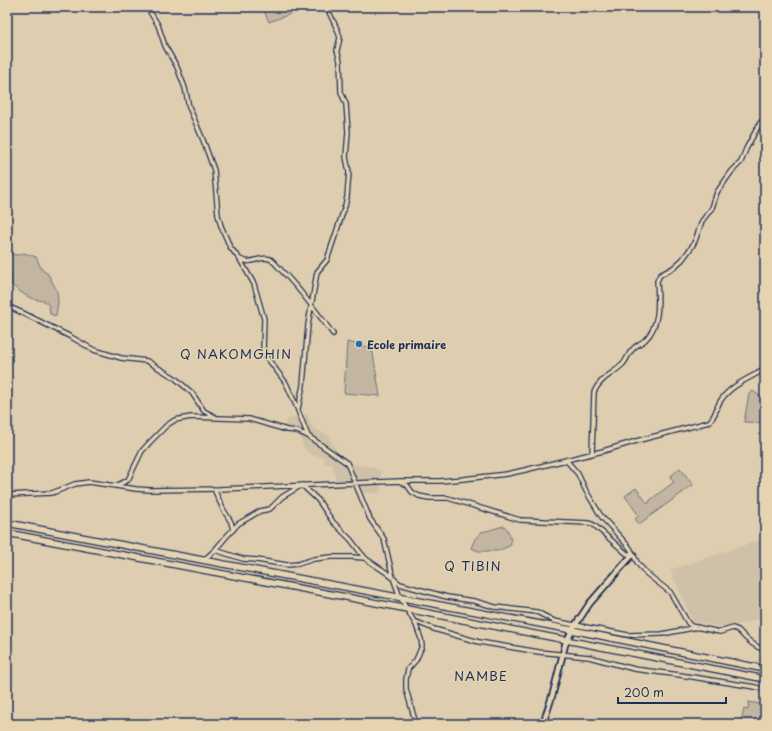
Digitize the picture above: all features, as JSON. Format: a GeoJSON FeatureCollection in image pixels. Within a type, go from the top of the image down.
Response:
{"type":"FeatureCollection","features":[{"type":"Feature","properties":{"kind":"highway"},"geometry":{"type":"LineString","coordinates":[[7,523],[573,628],[765,668]]}},
{"type":"Feature","properties":{"kind":"highway"},"geometry":{"type":"LineString","coordinates":[[7,533],[104,550],[765,679]]}},
{"type":"Feature","properties":{"kind":"street"},"geometry":{"type":"LineString","coordinates":[[147,7],[158,25],[165,46],[177,67],[185,88],[189,107],[214,170],[216,204],[230,247],[239,258],[254,284],[264,319],[264,351],[267,358],[286,383],[308,436]]}},
{"type":"Feature","properties":{"kind":"street"},"geometry":{"type":"LineString","coordinates":[[298,410],[303,385],[311,305],[317,272],[327,260],[345,206],[349,172],[346,157],[348,132],[346,104],[342,92],[340,61],[337,50],[340,38],[329,12],[329,7]]}},
{"type":"Feature","properties":{"kind":"street"},"geometry":{"type":"LineString","coordinates":[[592,454],[594,392],[605,377],[623,364],[632,349],[645,340],[653,330],[657,318],[658,281],[660,275],[673,268],[692,248],[702,221],[712,208],[717,192],[732,171],[741,162],[760,123],[765,118]]}},
{"type":"Feature","properties":{"kind":"street"},"geometry":{"type":"LineString","coordinates":[[239,258],[245,262],[265,258],[272,260],[292,280],[333,334]]}},
{"type":"Feature","properties":{"kind":"street"},"geometry":{"type":"LineString","coordinates":[[7,306],[71,337],[94,350],[121,358],[147,360],[175,378],[192,393],[204,411],[215,417]]}},
{"type":"Feature","properties":{"kind":"street"},"geometry":{"type":"LineString","coordinates":[[7,495],[52,493],[75,484],[89,482],[150,490],[214,489],[400,481],[440,481],[507,474],[592,454],[710,422],[714,417],[718,404],[729,391],[765,369]]}},
{"type":"Feature","properties":{"kind":"street"},"geometry":{"type":"LineString","coordinates":[[116,486],[128,480],[142,451],[166,425],[183,418],[215,417],[249,419],[287,430],[297,431],[308,436],[347,463],[370,519],[384,539],[393,578],[400,597],[414,621],[421,639],[422,646],[416,660],[408,669],[406,679],[406,689],[416,724]]}},
{"type":"Feature","properties":{"kind":"street"},"geometry":{"type":"LineString","coordinates":[[566,460],[578,474],[601,516],[630,548],[638,564],[647,574],[670,592],[691,626],[720,632],[732,628],[738,630],[758,648],[765,650]]}},
{"type":"Feature","properties":{"kind":"street"},"geometry":{"type":"LineString","coordinates":[[400,481],[407,484],[412,492],[419,496],[429,498],[448,498],[520,520],[589,523],[594,525],[627,554],[633,554]]}},
{"type":"Feature","properties":{"kind":"street"},"geometry":{"type":"LineString","coordinates":[[203,560],[215,550],[238,524],[260,510],[270,509],[282,497],[302,485]]}},
{"type":"Feature","properties":{"kind":"street"},"geometry":{"type":"LineString","coordinates":[[302,485],[318,500],[333,522],[351,540],[366,559],[400,584],[440,595],[474,601],[495,607],[537,612],[554,622],[573,628],[628,635],[662,634],[698,627]]}},
{"type":"Feature","properties":{"kind":"street"},"geometry":{"type":"LineString","coordinates":[[214,489],[231,522],[233,530]]}},
{"type":"Feature","properties":{"kind":"street"},"geometry":{"type":"LineString","coordinates":[[215,550],[243,559],[287,565],[331,557],[366,559]]}},
{"type":"Feature","properties":{"kind":"street"},"geometry":{"type":"LineString","coordinates":[[543,724],[553,693],[566,641],[590,603],[633,554]]}},
{"type":"Feature","properties":{"kind":"street"},"geometry":{"type":"LineString","coordinates":[[414,621],[434,629],[479,642],[539,652],[589,657],[634,669],[755,687],[765,690]]}},
{"type":"Feature","properties":{"kind":"shaded area"},"geometry":{"type":"Polygon","coordinates":[[[262,7],[309,7],[269,22],[262,7]]]}},
{"type":"Feature","properties":{"kind":"shaded area"},"geometry":{"type":"Polygon","coordinates":[[[24,253],[36,257],[42,270],[48,274],[57,291],[58,302],[56,316],[50,314],[49,306],[45,301],[27,296],[12,285],[10,269],[7,267],[7,254],[18,255],[24,253]]]}},
{"type":"Feature","properties":{"kind":"shaded area"},"geometry":{"type":"Polygon","coordinates":[[[347,342],[372,348],[380,396],[344,393],[347,342]]]}},
{"type":"Feature","properties":{"kind":"shaded area"},"geometry":{"type":"Polygon","coordinates":[[[753,391],[761,397],[765,394],[765,423],[744,422],[749,394],[753,391]]]}},
{"type":"Feature","properties":{"kind":"shaded area"},"geometry":{"type":"Polygon","coordinates":[[[307,414],[313,428],[329,436],[333,446],[347,463],[373,467],[381,471],[381,493],[360,493],[356,483],[336,484],[333,464],[324,463],[325,458],[312,455],[304,448],[300,437],[283,429],[288,419],[307,414]]]}},
{"type":"Feature","properties":{"kind":"shaded area"},"geometry":{"type":"Polygon","coordinates":[[[680,468],[693,485],[639,524],[635,519],[639,516],[625,496],[636,488],[648,504],[650,502],[649,501],[674,482],[670,477],[680,468]]]}},
{"type":"Feature","properties":{"kind":"shaded area"},"geometry":{"type":"Polygon","coordinates":[[[504,526],[509,534],[511,545],[498,551],[479,551],[471,548],[475,539],[481,532],[504,526]]]}},
{"type":"Feature","properties":{"kind":"shaded area"},"geometry":{"type":"Polygon","coordinates":[[[765,538],[765,617],[726,628],[693,622],[670,570],[765,538]]]}},
{"type":"Feature","properties":{"kind":"shaded area"},"geometry":{"type":"Polygon","coordinates":[[[749,702],[765,705],[765,724],[740,724],[744,709],[748,710],[749,702]]]}},
{"type":"Feature","properties":{"kind":"place","name":"Ecole primaire"},"geometry":{"type":"Point","coordinates":[359,344]}},
{"type":"Feature","properties":{"kind":"district","name":"Q NAKOMGHIN"},"geometry":{"type":"Point","coordinates":[236,353]}},
{"type":"Feature","properties":{"kind":"district","name":"Q TIBIN"},"geometry":{"type":"Point","coordinates":[473,565]}},
{"type":"Feature","properties":{"kind":"district","name":"NAMBE"},"geometry":{"type":"Point","coordinates":[481,675]}}]}
